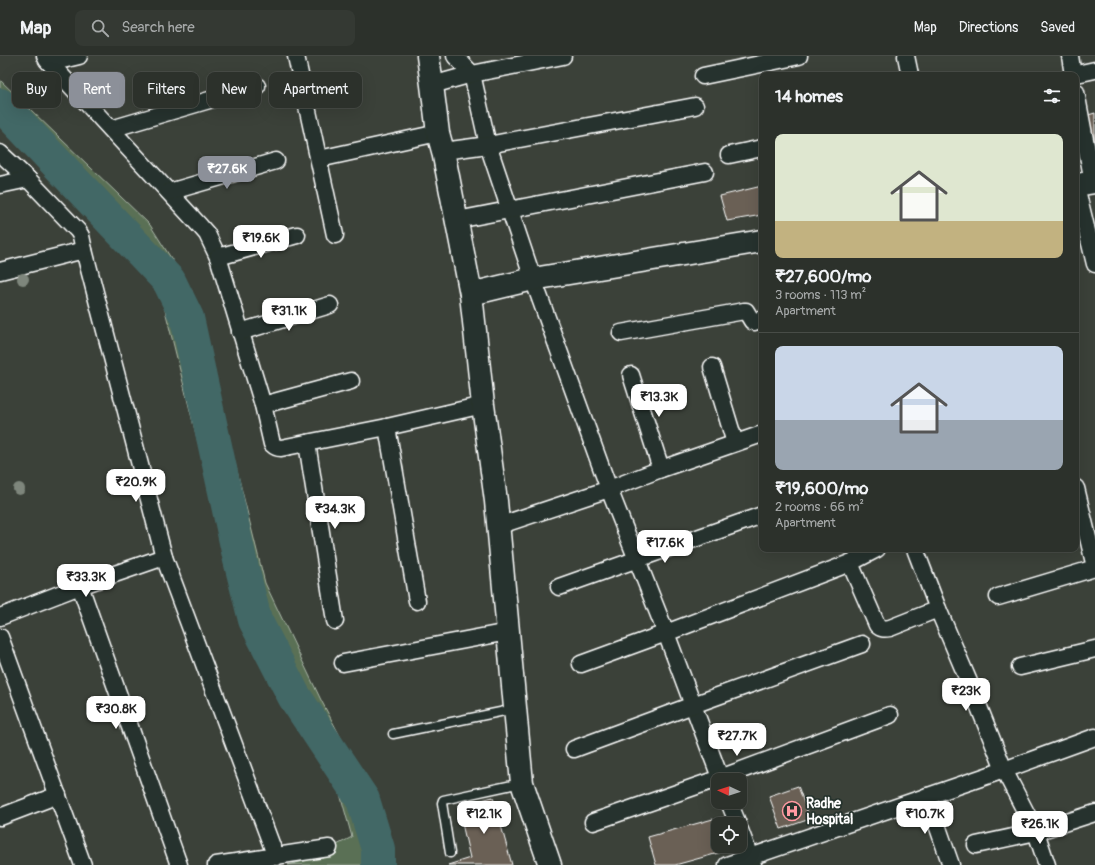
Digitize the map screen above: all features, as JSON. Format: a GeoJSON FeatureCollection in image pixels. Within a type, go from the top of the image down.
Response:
{"type":"FeatureCollection","features":[{"type":"Feature","properties":{"kind":"street"},"geometry":{"type":"LineString","coordinates":[[48,60],[79,56]]}},
{"type":"Feature","properties":{"kind":"street"},"geometry":{"type":"LineString","coordinates":[[296,56],[336,235]]}},
{"type":"Feature","properties":{"kind":"street"},"geometry":{"type":"LineString","coordinates":[[428,56],[441,142],[471,294],[483,405],[496,501],[522,783],[550,865]]}},
{"type":"Feature","properties":{"kind":"street"},"geometry":{"type":"LineString","coordinates":[[455,56],[472,74],[488,145],[533,279],[609,489],[666,633],[718,773]]}},
{"type":"Feature","properties":{"kind":"street"},"geometry":{"type":"LineString","coordinates":[[432,85],[472,74],[564,56]]}},
{"type":"Feature","properties":{"kind":"street"},"geometry":{"type":"LineString","coordinates":[[703,76],[799,56]]}},
{"type":"Feature","properties":{"kind":"street"},"geometry":{"type":"LineString","coordinates":[[906,56],[909,72]]}},
{"type":"Feature","properties":{"kind":"street"},"geometry":{"type":"LineString","coordinates":[[1070,56],[1073,72]]}},
{"type":"Feature","properties":{"kind":"street"},"geometry":{"type":"LineString","coordinates":[[48,60],[207,234],[218,257],[240,332],[264,405],[272,444],[274,446],[281,448],[307,443],[387,427],[483,405]]}},
{"type":"Feature","properties":{"kind":"street"},"geometry":{"type":"LineString","coordinates":[[1079,74],[1095,70]]}},
{"type":"Feature","properties":{"kind":"street"},"geometry":{"type":"LineString","coordinates":[[111,129],[207,101]]}},
{"type":"Feature","properties":{"kind":"street"},"geometry":{"type":"LineString","coordinates":[[319,159],[441,142],[488,145],[695,106]]}},
{"type":"Feature","properties":{"kind":"street"},"geometry":{"type":"LineString","coordinates":[[1079,123],[1095,264]]}},
{"type":"Feature","properties":{"kind":"street"},"geometry":{"type":"LineString","coordinates":[[729,155],[759,149]]}},
{"type":"Feature","properties":{"kind":"street"},"geometry":{"type":"LineString","coordinates":[[0,153],[28,179],[78,231],[81,236],[164,556],[276,857]]}},
{"type":"Feature","properties":{"kind":"street"},"geometry":{"type":"LineString","coordinates":[[169,192],[276,161]]}},
{"type":"Feature","properties":{"kind":"street"},"geometry":{"type":"LineString","coordinates":[[457,220],[705,172]]}},
{"type":"Feature","properties":{"kind":"street"},"geometry":{"type":"LineString","coordinates":[[0,185],[28,179]]}},
{"type":"Feature","properties":{"kind":"street"},"geometry":{"type":"LineString","coordinates":[[218,257],[297,235]]}},
{"type":"Feature","properties":{"kind":"street"},"geometry":{"type":"LineString","coordinates":[[471,294],[533,279],[759,241]]}},
{"type":"Feature","properties":{"kind":"street"},"geometry":{"type":"LineString","coordinates":[[0,271],[84,250]]}},
{"type":"Feature","properties":{"kind":"street"},"geometry":{"type":"LineString","coordinates":[[240,332],[330,305]]}},
{"type":"Feature","properties":{"kind":"street"},"geometry":{"type":"LineString","coordinates":[[621,334],[744,311],[746,311],[752,321],[759,321]]}},
{"type":"Feature","properties":{"kind":"street"},"geometry":{"type":"LineString","coordinates":[[712,367],[735,443]]}},
{"type":"Feature","properties":{"kind":"street"},"geometry":{"type":"LineString","coordinates":[[631,375],[660,469]]}},
{"type":"Feature","properties":{"kind":"street"},"geometry":{"type":"LineString","coordinates":[[264,405],[351,381]]}},
{"type":"Feature","properties":{"kind":"street"},"geometry":{"type":"LineString","coordinates":[[387,427],[417,601]]}},
{"type":"Feature","properties":{"kind":"street"},"geometry":{"type":"LineString","coordinates":[[498,526],[609,489],[660,469],[759,435]]}},
{"type":"Feature","properties":{"kind":"street"},"geometry":{"type":"LineString","coordinates":[[307,443],[335,621]]}},
{"type":"Feature","properties":{"kind":"street"},"geometry":{"type":"LineString","coordinates":[[998,597],[1095,568],[1079,503]]}},
{"type":"Feature","properties":{"kind":"street"},"geometry":{"type":"LineString","coordinates":[[559,587],[759,516]]}},
{"type":"Feature","properties":{"kind":"street"},"geometry":{"type":"LineString","coordinates":[[581,664],[850,562],[871,552]]}},
{"type":"Feature","properties":{"kind":"street"},"geometry":{"type":"LineString","coordinates":[[916,552],[1004,770],[1036,832],[1047,865]]}},
{"type":"Feature","properties":{"kind":"street"},"geometry":{"type":"LineString","coordinates":[[0,617],[164,556]]}},
{"type":"Feature","properties":{"kind":"street"},"geometry":{"type":"LineString","coordinates":[[850,562],[876,625],[880,628],[890,628],[938,609]]}},
{"type":"Feature","properties":{"kind":"street"},"geometry":{"type":"LineString","coordinates":[[80,586],[179,865]]}},
{"type":"Feature","properties":{"kind":"street"},"geometry":{"type":"LineString","coordinates":[[343,663],[508,632]]}},
{"type":"Feature","properties":{"kind":"street"},"geometry":{"type":"LineString","coordinates":[[0,637],[83,865]]}},
{"type":"Feature","properties":{"kind":"street"},"geometry":{"type":"LineString","coordinates":[[574,749],[862,644]]}},
{"type":"Feature","properties":{"kind":"street"},"geometry":{"type":"LineString","coordinates":[[1020,667],[1095,649]]}},
{"type":"Feature","properties":{"kind":"street"},"geometry":{"type":"LineString","coordinates":[[736,773],[890,715]]}},
{"type":"Feature","properties":{"kind":"street"},"geometry":{"type":"LineString","coordinates":[[727,865],[752,861],[926,796],[1095,737]]}},
{"type":"Feature","properties":{"kind":"street"},"geometry":{"type":"LineString","coordinates":[[593,822],[711,782]]}},
{"type":"Feature","properties":{"kind":"street"},"geometry":{"type":"LineString","coordinates":[[0,817],[58,795]]}},
{"type":"Feature","properties":{"kind":"street"},"geometry":{"type":"LineString","coordinates":[[926,796],[951,865]]}},
{"type":"Feature","properties":{"kind":"street"},"geometry":{"type":"LineString","coordinates":[[976,845],[1036,832],[1095,813]]}},
{"type":"Feature","properties":{"kind":"street"},"geometry":{"type":"LineString","coordinates":[[216,865],[329,848]]}},
{"type":"Feature","properties":{"kind":"street"},"geometry":{"type":"LineString","coordinates":[[747,848],[752,861]]}},
{"type":"Feature","properties":{"kind":"lane"},"geometry":{"type":"LineString","coordinates":[[392,734],[515,709]]}},
{"type":"Feature","properties":{"kind":"lane"},"geometry":{"type":"LineString","coordinates":[[450,853],[442,802],[443,800],[522,783]]}},
{"type":"Feature","properties":{"kind":"green space"},"geometry":{"type":"Polygon","coordinates":[[[0,80],[12,92],[12,108],[29,108],[150,225],[192,291],[265,583],[321,700],[367,787],[384,839],[384,865],[288,865],[308,860],[352,837],[337,783],[294,706],[251,623],[226,555],[159,286],[39,161],[0,127],[0,80]]]}},
{"type":"Feature","properties":{"kind":"building"},"geometry":{"type":"Polygon","coordinates":[[[1095,113],[1095,153],[1085,116],[1095,113]]]}},
{"type":"Feature","properties":{"kind":"building"},"geometry":{"type":"Polygon","coordinates":[[[759,187],[759,216],[727,221],[720,196],[759,187]]]}},
{"type":"Feature","properties":{"kind":"building"},"geometry":{"type":"Polygon","coordinates":[[[798,786],[810,819],[781,829],[769,796],[798,786]]]}},
{"type":"Feature","properties":{"kind":"building"},"geometry":{"type":"Polygon","coordinates":[[[493,797],[512,865],[448,865],[470,858],[458,806],[493,797]]]}},
{"type":"Feature","properties":{"kind":"building"},"geometry":{"type":"Polygon","coordinates":[[[711,820],[711,853],[718,853],[675,865],[656,865],[648,837],[711,820]]]}},
{"type":"Feature","properties":{"kind":"waterway"},"geometry":{"type":"LineString","coordinates":[[0,105],[169,281],[187,318],[240,560],[255,620],[294,696],[363,800],[378,849],[378,865]]}},
{"type":"Feature","properties":{"kind":"place","name":"Radhe Hospital"},"geometry":{"type":"Point","coordinates":[792,811]}}]}
